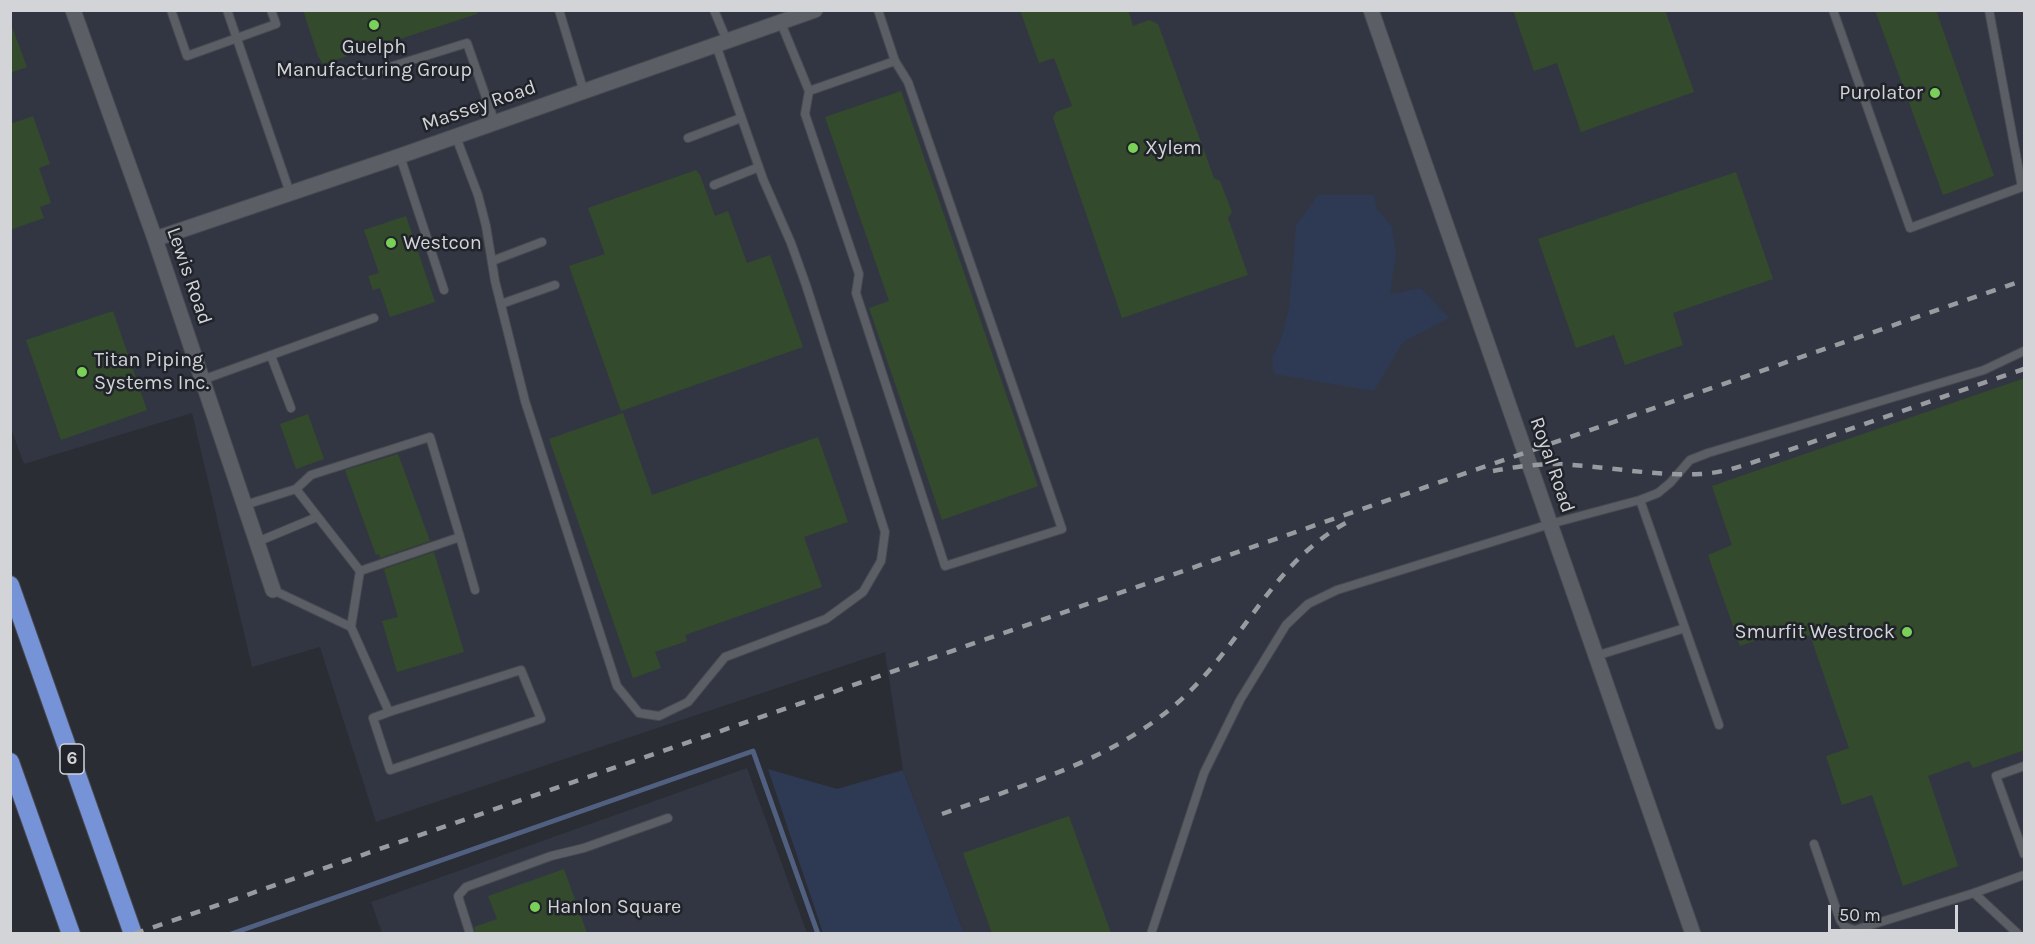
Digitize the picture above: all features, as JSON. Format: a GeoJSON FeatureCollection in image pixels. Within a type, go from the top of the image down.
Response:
{"type":"FeatureCollection","features":[{"type":"Feature","properties":{"kind":"highway","name":"6"},"geometry":{"type":"LineString","coordinates":[[10,585],[133,933]]}},
{"type":"Feature","properties":{"kind":"highway"},"geometry":{"type":"LineString","coordinates":[[10,762],[71,933]]}},
{"type":"Feature","properties":{"kind":"street","name":"Lewis Road"},"geometry":{"type":"LineString","coordinates":[[73,10],[155,239],[273,590]]}},
{"type":"Feature","properties":{"kind":"street","name":"Massey Road"},"geometry":{"type":"LineString","coordinates":[[155,239],[456,137],[816,10]]}},
{"type":"Feature","properties":{"kind":"street","name":"Royal Road"},"geometry":{"type":"LineString","coordinates":[[1371,10],[1693,933]]}},
{"type":"Feature","properties":{"kind":"lane"},"geometry":{"type":"LineString","coordinates":[[171,10],[187,56],[276,24],[272,10]]}},
{"type":"Feature","properties":{"kind":"lane"},"geometry":{"type":"LineString","coordinates":[[227,10],[290,193]]}},
{"type":"Feature","properties":{"kind":"lane"},"geometry":{"type":"LineString","coordinates":[[560,10],[584,92]]}},
{"type":"Feature","properties":{"kind":"lane"},"geometry":{"type":"LineString","coordinates":[[456,137],[478,195],[501,304],[525,401],[617,686],[639,713],[659,716],[688,702],[726,657],[826,619],[863,592],[881,561],[885,532],[806,285],[741,118],[714,10]]}},
{"type":"Feature","properties":{"kind":"lane"},"geometry":{"type":"LineString","coordinates":[[781,23],[809,91],[805,114],[859,274],[856,293],[945,566],[1062,529],[908,81],[895,62],[878,10]]}},
{"type":"Feature","properties":{"kind":"lane"},"geometry":{"type":"LineString","coordinates":[[1833,10],[1910,228],[2022,187],[1989,10]]}},
{"type":"Feature","properties":{"kind":"lane"},"geometry":{"type":"LineString","coordinates":[[364,75],[466,43],[495,123]]}},
{"type":"Feature","properties":{"kind":"lane"},"geometry":{"type":"LineString","coordinates":[[809,91],[895,62]]}},
{"type":"Feature","properties":{"kind":"lane"},"geometry":{"type":"LineString","coordinates":[[688,138],[741,118]]}},
{"type":"Feature","properties":{"kind":"lane"},"geometry":{"type":"LineString","coordinates":[[400,156],[444,290]]}},
{"type":"Feature","properties":{"kind":"lane"},"geometry":{"type":"LineString","coordinates":[[714,185],[759,167]]}},
{"type":"Feature","properties":{"kind":"lane"},"geometry":{"type":"LineString","coordinates":[[492,261],[542,242]]}},
{"type":"Feature","properties":{"kind":"lane"},"geometry":{"type":"LineString","coordinates":[[501,304],[555,285]]}},
{"type":"Feature","properties":{"kind":"lane"},"geometry":{"type":"LineString","coordinates":[[202,380],[374,318]]}},
{"type":"Feature","properties":{"kind":"lane"},"geometry":{"type":"LineString","coordinates":[[1151,933],[1204,772],[1240,700],[1286,626],[1308,604],[1337,590],[1550,524],[1640,500],[1664,488],[1690,460],[1708,453],[1984,370],[2025,351]]}},
{"type":"Feature","properties":{"kind":"lane"},"geometry":{"type":"LineString","coordinates":[[271,356],[291,408]]}},
{"type":"Feature","properties":{"kind":"lane"},"geometry":{"type":"LineString","coordinates":[[244,506],[296,489],[311,475],[430,437],[475,590]]}},
{"type":"Feature","properties":{"kind":"lane"},"geometry":{"type":"LineString","coordinates":[[296,489],[360,571],[351,627],[389,712]]}},
{"type":"Feature","properties":{"kind":"lane"},"geometry":{"type":"LineString","coordinates":[[1640,500],[1719,725]]}},
{"type":"Feature","properties":{"kind":"lane"},"geometry":{"type":"LineString","coordinates":[[257,542],[317,517]]}},
{"type":"Feature","properties":{"kind":"lane"},"geometry":{"type":"LineString","coordinates":[[360,571],[460,537]]}},
{"type":"Feature","properties":{"kind":"lane"},"geometry":{"type":"LineString","coordinates":[[273,590],[351,627]]}},
{"type":"Feature","properties":{"kind":"lane"},"geometry":{"type":"LineString","coordinates":[[1596,656],[1686,628]]}},
{"type":"Feature","properties":{"kind":"lane"},"geometry":{"type":"LineString","coordinates":[[521,670],[541,719],[390,770],[373,718],[389,712],[521,670]]}},
{"type":"Feature","properties":{"kind":"lane"},"geometry":{"type":"LineString","coordinates":[[2025,766],[1996,776],[2025,854]]}},
{"type":"Feature","properties":{"kind":"lane"},"geometry":{"type":"LineString","coordinates":[[470,933],[458,896],[466,888],[551,856],[584,848],[668,818]]}},
{"type":"Feature","properties":{"kind":"lane"},"geometry":{"type":"LineString","coordinates":[[1814,844],[1840,920],[1845,927],[1855,930],[1868,929],[2025,875]]}},
{"type":"Feature","properties":{"kind":"lane"},"geometry":{"type":"LineString","coordinates":[[1974,893],[2018,933]]}},
{"type":"Feature","properties":{"kind":"shaded area"},"geometry":{"type":"Polygon","coordinates":[[[10,11],[2024,11],[2024,933],[964,933],[903,770],[885,652],[376,822],[320,647],[252,667],[192,413],[24,464],[10,426],[10,11]]]}},
{"type":"Feature","properties":{"kind":"shaded area"},"geometry":{"type":"Polygon","coordinates":[[[1318,195],[1374,195],[1377,209],[1392,227],[1396,253],[1390,294],[1421,288],[1449,318],[1403,342],[1374,391],[1274,374],[1272,358],[1281,340],[1289,308],[1296,226],[1318,195]]]}},
{"type":"Feature","properties":{"kind":"shaded area"},"geometry":{"type":"Polygon","coordinates":[[[747,768],[807,933],[382,933],[371,902],[747,768]]]}},
{"type":"Feature","properties":{"kind":"shaded area"},"geometry":{"type":"Polygon","coordinates":[[[768,769],[837,789],[903,770],[964,933],[823,933],[768,769]]]}},
{"type":"Feature","properties":{"kind":"building","name":"Guelph Manufacturing Group"},"geometry":{"type":"Polygon","coordinates":[[[303,10],[477,10],[477,14],[323,64],[318,56],[303,10]]]}},
{"type":"Feature","properties":{"kind":"building","name":"Xylem"},"geometry":{"type":"Polygon","coordinates":[[[1020,10],[1128,10],[1133,26],[1149,20],[1158,24],[1214,178],[1220,181],[1232,212],[1228,218],[1248,275],[1122,318],[1053,118],[1056,112],[1072,106],[1054,58],[1039,63],[1020,10]]]}},
{"type":"Feature","properties":{"kind":"building"},"geometry":{"type":"Polygon","coordinates":[[[1513,10],[1665,10],[1694,92],[1581,132],[1557,63],[1534,71],[1513,10]]]}},
{"type":"Feature","properties":{"kind":"building","name":"Purolator"},"geometry":{"type":"Polygon","coordinates":[[[1875,10],[1936,10],[1994,176],[1943,195],[1875,10]]]}},
{"type":"Feature","properties":{"kind":"building"},"geometry":{"type":"Polygon","coordinates":[[[10,27],[12,27],[27,67],[10,73],[10,27]]]}},
{"type":"Feature","properties":{"kind":"building"},"geometry":{"type":"Polygon","coordinates":[[[901,91],[1038,486],[942,520],[869,308],[889,301],[825,117],[901,91]]]}},
{"type":"Feature","properties":{"kind":"building"},"geometry":{"type":"Polygon","coordinates":[[[33,116],[50,164],[39,168],[51,203],[40,207],[44,218],[10,230],[10,124],[33,116]]]}},
{"type":"Feature","properties":{"kind":"building"},"geometry":{"type":"Polygon","coordinates":[[[696,170],[715,216],[728,211],[747,263],[770,255],[803,347],[621,411],[569,266],[605,254],[588,208],[696,170]]]}},
{"type":"Feature","properties":{"kind":"building"},"geometry":{"type":"Polygon","coordinates":[[[1736,172],[1773,279],[1673,313],[1683,345],[1625,365],[1614,335],[1576,348],[1538,239],[1736,172]]]}},
{"type":"Feature","properties":{"kind":"building"},"geometry":{"type":"Polygon","coordinates":[[[406,216],[435,302],[390,317],[380,288],[373,290],[368,276],[379,273],[364,230],[406,216]]]}},
{"type":"Feature","properties":{"kind":"building"},"geometry":{"type":"Polygon","coordinates":[[[113,311],[147,410],[61,440],[26,340],[113,311]]]}},
{"type":"Feature","properties":{"kind":"building","name":"Smurfit Westrock"},"geometry":{"type":"Polygon","coordinates":[[[2025,378],[2025,750],[1973,768],[1969,761],[1928,776],[1958,866],[1903,886],[1872,795],[1842,805],[1826,756],[1849,748],[1810,635],[1792,641],[1788,629],[1740,646],[1708,555],[1732,545],[1712,486],[2025,378]]]}},
{"type":"Feature","properties":{"kind":"building"},"geometry":{"type":"Polygon","coordinates":[[[623,413],[652,495],[818,437],[848,522],[804,537],[822,587],[685,635],[687,641],[655,652],[661,668],[633,678],[549,439],[623,413]]]}},
{"type":"Feature","properties":{"kind":"building"},"geometry":{"type":"Polygon","coordinates":[[[308,414],[324,459],[296,469],[280,424],[308,414]]]}},
{"type":"Feature","properties":{"kind":"building"},"geometry":{"type":"Polygon","coordinates":[[[398,454],[430,541],[380,558],[379,554],[376,555],[345,470],[398,454]]]}},
{"type":"Feature","properties":{"kind":"building"},"geometry":{"type":"Polygon","coordinates":[[[434,552],[464,652],[397,672],[382,621],[398,617],[384,569],[434,552]]]}},
{"type":"Feature","properties":{"kind":"building"},"geometry":{"type":"Polygon","coordinates":[[[1069,816],[1111,933],[992,933],[963,853],[1069,816]]]}},
{"type":"Feature","properties":{"kind":"building","name":"Hanlon Square"},"geometry":{"type":"Polygon","coordinates":[[[564,869],[587,933],[476,933],[474,927],[497,919],[488,896],[564,869]]]}},
{"type":"Feature","properties":{"kind":"waterway"},"geometry":{"type":"LineString","coordinates":[[231,934],[753,751],[818,934]]}},
{"type":"Feature","properties":{"kind":"railway"},"geometry":{"type":"LineString","coordinates":[[134,934],[2024,280]]}},
{"type":"Feature","properties":{"kind":"railway"},"geometry":{"type":"LineString","coordinates":[[1493,471],[1557,464],[1664,474],[1716,472],[1740,467],[2024,369]]}},
{"type":"Feature","properties":{"kind":"railway"},"geometry":{"type":"LineString","coordinates":[[942,814],[1076,765],[1109,749],[1168,711],[1215,664],[1285,573],[1327,535],[1353,519]]}},
{"type":"Feature","properties":{"kind":"place","name":"Guelph Manufacturing Group"},"geometry":{"type":"Point","coordinates":[374,25]}},
{"type":"Feature","properties":{"kind":"place","name":"Purolator"},"geometry":{"type":"Point","coordinates":[1935,93]}},
{"type":"Feature","properties":{"kind":"place","name":"Xylem"},"geometry":{"type":"Point","coordinates":[1133,148]}},
{"type":"Feature","properties":{"kind":"place","name":"Westcon"},"geometry":{"type":"Point","coordinates":[391,243]}},
{"type":"Feature","properties":{"kind":"place","name":"Titan Piping Systems Inc."},"geometry":{"type":"Point","coordinates":[82,372]}},
{"type":"Feature","properties":{"kind":"place","name":"Smurfit Westrock"},"geometry":{"type":"Point","coordinates":[1907,632]}},
{"type":"Feature","properties":{"kind":"place","name":"Hanlon Square"},"geometry":{"type":"Point","coordinates":[535,907]}}]}
